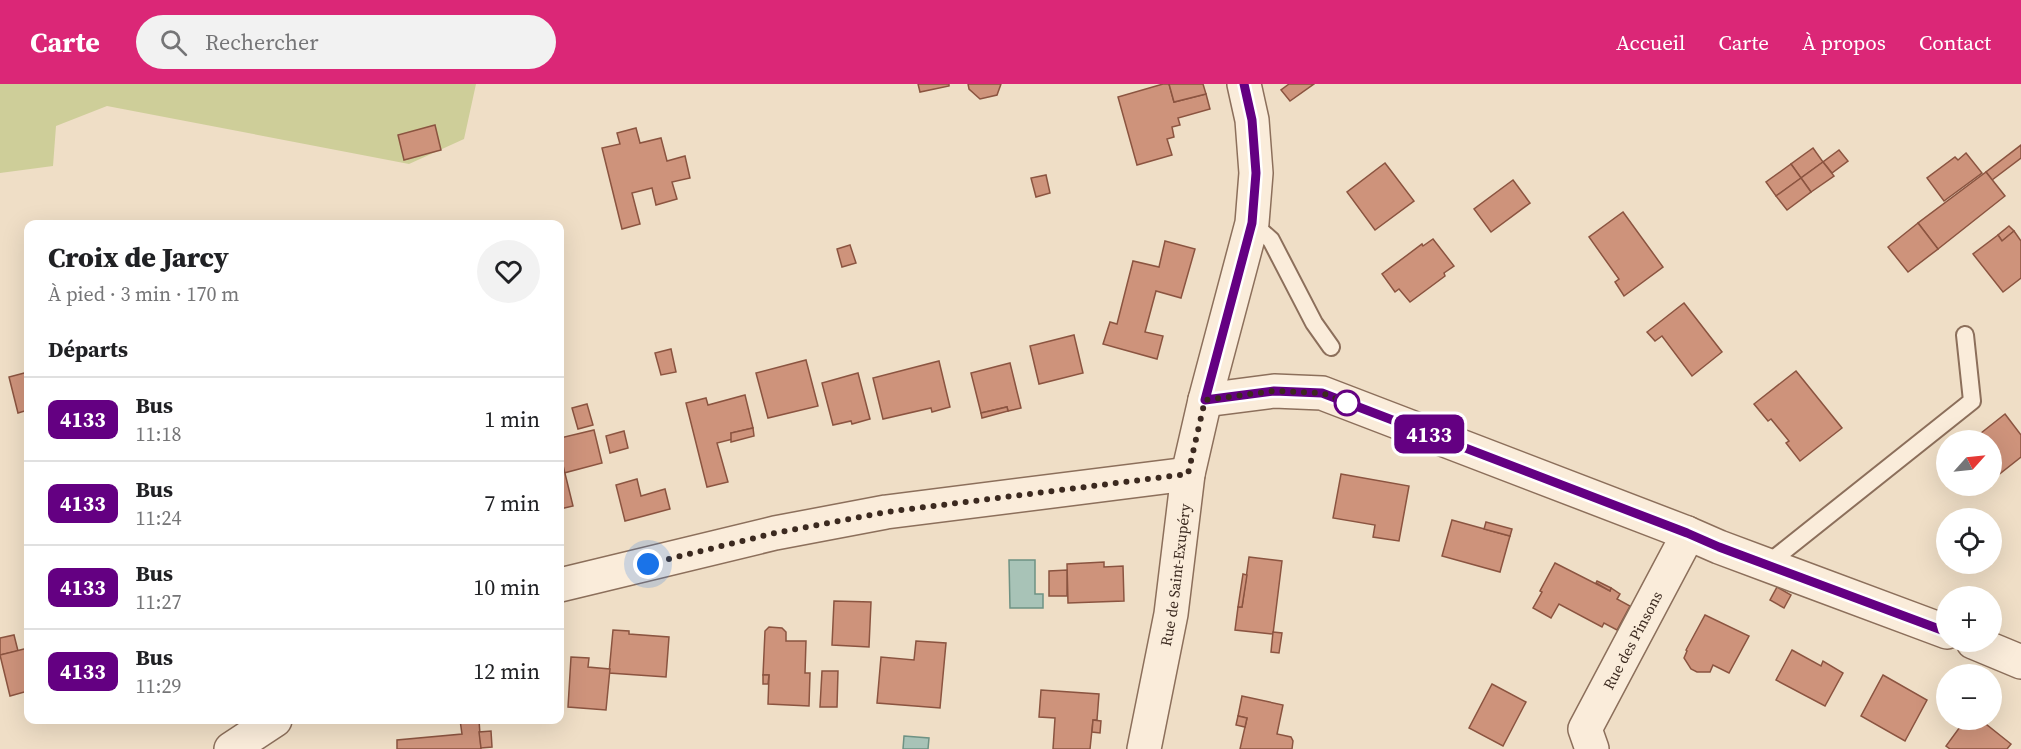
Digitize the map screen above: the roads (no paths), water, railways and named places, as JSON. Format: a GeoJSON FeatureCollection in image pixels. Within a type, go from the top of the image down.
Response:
{"type":"FeatureCollection","features":[{"type":"Feature","properties":{"kind":"street","name":"Rue de Saint-Exupéry"},"geometry":{"type":"LineString","coordinates":[[1144,749],[1171,614],[1188,474],[1205,400],[1252,223],[1256,173],[1252,120],[1244,84]]}},
{"type":"Feature","properties":{"kind":"street"},"geometry":{"type":"LineString","coordinates":[[1205,400],[1274,391],[1322,393],[1766,565],[1936,628]]}},
{"type":"Feature","properties":{"kind":"street"},"geometry":{"type":"LineString","coordinates":[[564,584],[775,533],[886,512],[1188,474]]}},
{"type":"Feature","properties":{"kind":"street","name":"Rue des Pinsons"},"geometry":{"type":"LineString","coordinates":[[1592,749],[1586,729],[1687,533]]}},
{"type":"Feature","properties":{"kind":"street"},"geometry":{"type":"LineString","coordinates":[[1997,652],[2021,662]]}},
{"type":"Feature","properties":{"kind":"street"},"geometry":{"type":"LineString","coordinates":[[231,749],[269,724]]}},
{"type":"Feature","properties":{"kind":"lane"},"geometry":{"type":"LineString","coordinates":[[1252,223],[1271,240],[1314,323],[1331,347]]}},
{"type":"Feature","properties":{"kind":"lane"},"geometry":{"type":"LineString","coordinates":[[1766,565],[1972,401],[1965,335]]}}]}
